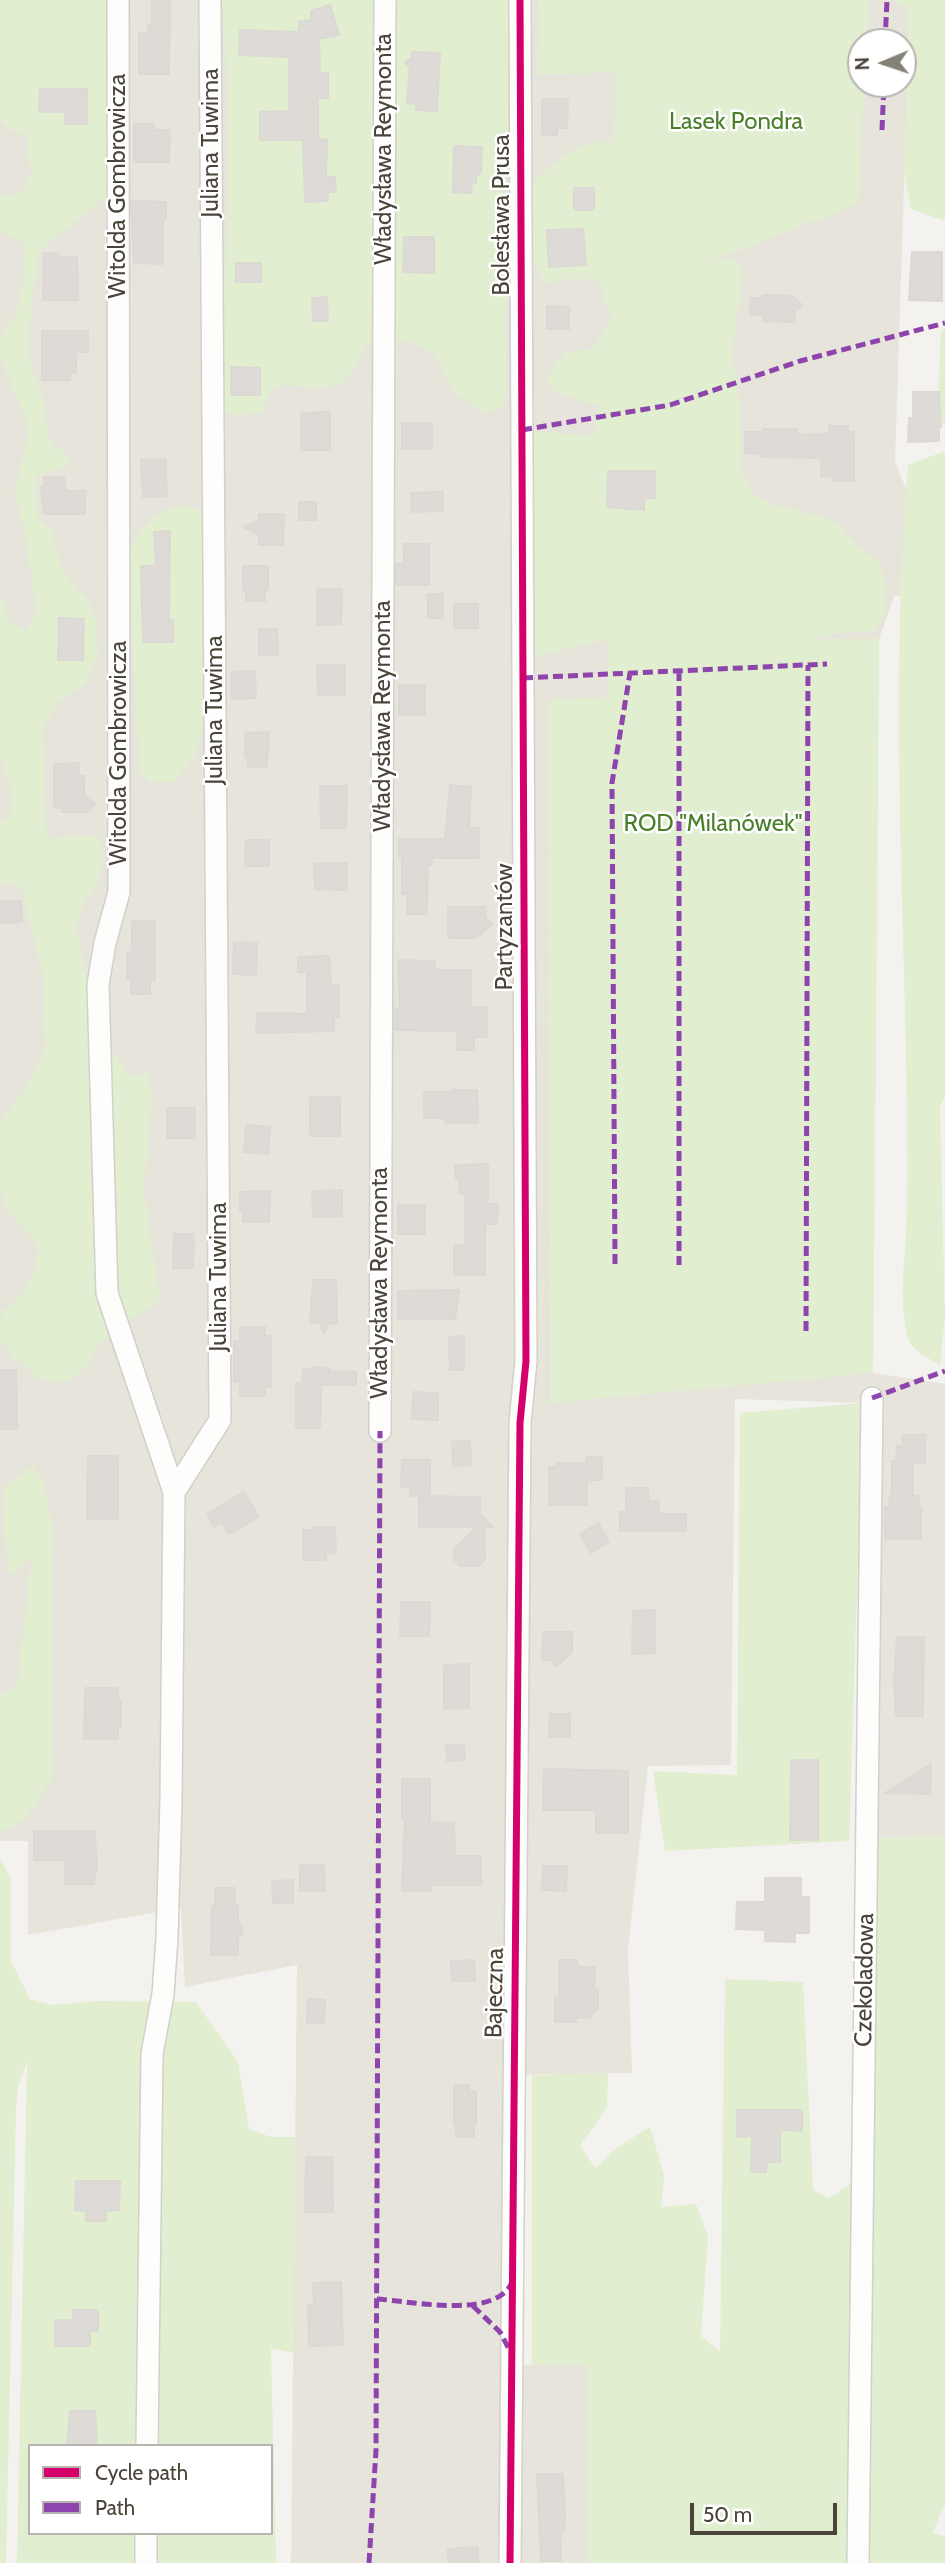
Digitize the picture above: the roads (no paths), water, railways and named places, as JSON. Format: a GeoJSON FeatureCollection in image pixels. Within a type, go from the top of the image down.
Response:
{"type":"FeatureCollection","features":[{"type":"Feature","properties":{"kind":"street","name":"Witolda Gombrowicza"},"geometry":{"type":"LineString","coordinates":[[118,0],[119,892],[105,943],[98,984],[107,1293],[174,1492]]}},
{"type":"Feature","properties":{"kind":"street","name":"Juliana Tuwima"},"geometry":{"type":"LineString","coordinates":[[174,1492],[219,1420],[210,0]]}},
{"type":"Feature","properties":{"kind":"street","name":"Władysława Reymonta"},"geometry":{"type":"LineString","coordinates":[[380,1432],[385,0]]}},
{"type":"Feature","properties":{"kind":"street","name":"Bolesława Prusa"},"geometry":{"type":"LineString","coordinates":[[520,0],[522,430]]}},
{"type":"Feature","properties":{"kind":"street","name":"Partyzantów"},"geometry":{"type":"LineString","coordinates":[[520,1423],[526,1361],[522,430]]}},
{"type":"Feature","properties":{"kind":"street","name":"Czekoladowa"},"geometry":{"type":"LineString","coordinates":[[858,2563],[873,1398]]}},
{"type":"Feature","properties":{"kind":"street","name":"Bajeczna"},"geometry":{"type":"LineString","coordinates":[[510,2563],[520,1423]]}},
{"type":"Feature","properties":{"kind":"street"},"geometry":{"type":"LineString","coordinates":[[147,2444],[152,2054],[163,1994],[167,1938],[174,1492]]}},
{"type":"Feature","properties":{"kind":"street"},"geometry":{"type":"LineString","coordinates":[[146,2535],[146,2563]]}},
{"type":"Feature","properties":{"kind":"park label","name":"Lasek Pondra"},"geometry":{"type":"Point","coordinates":[736,122]}},
{"type":"Feature","properties":{"kind":"park label","name":"ROD \"Milanówek\""},"geometry":{"type":"Point","coordinates":[713,824]}}]}
